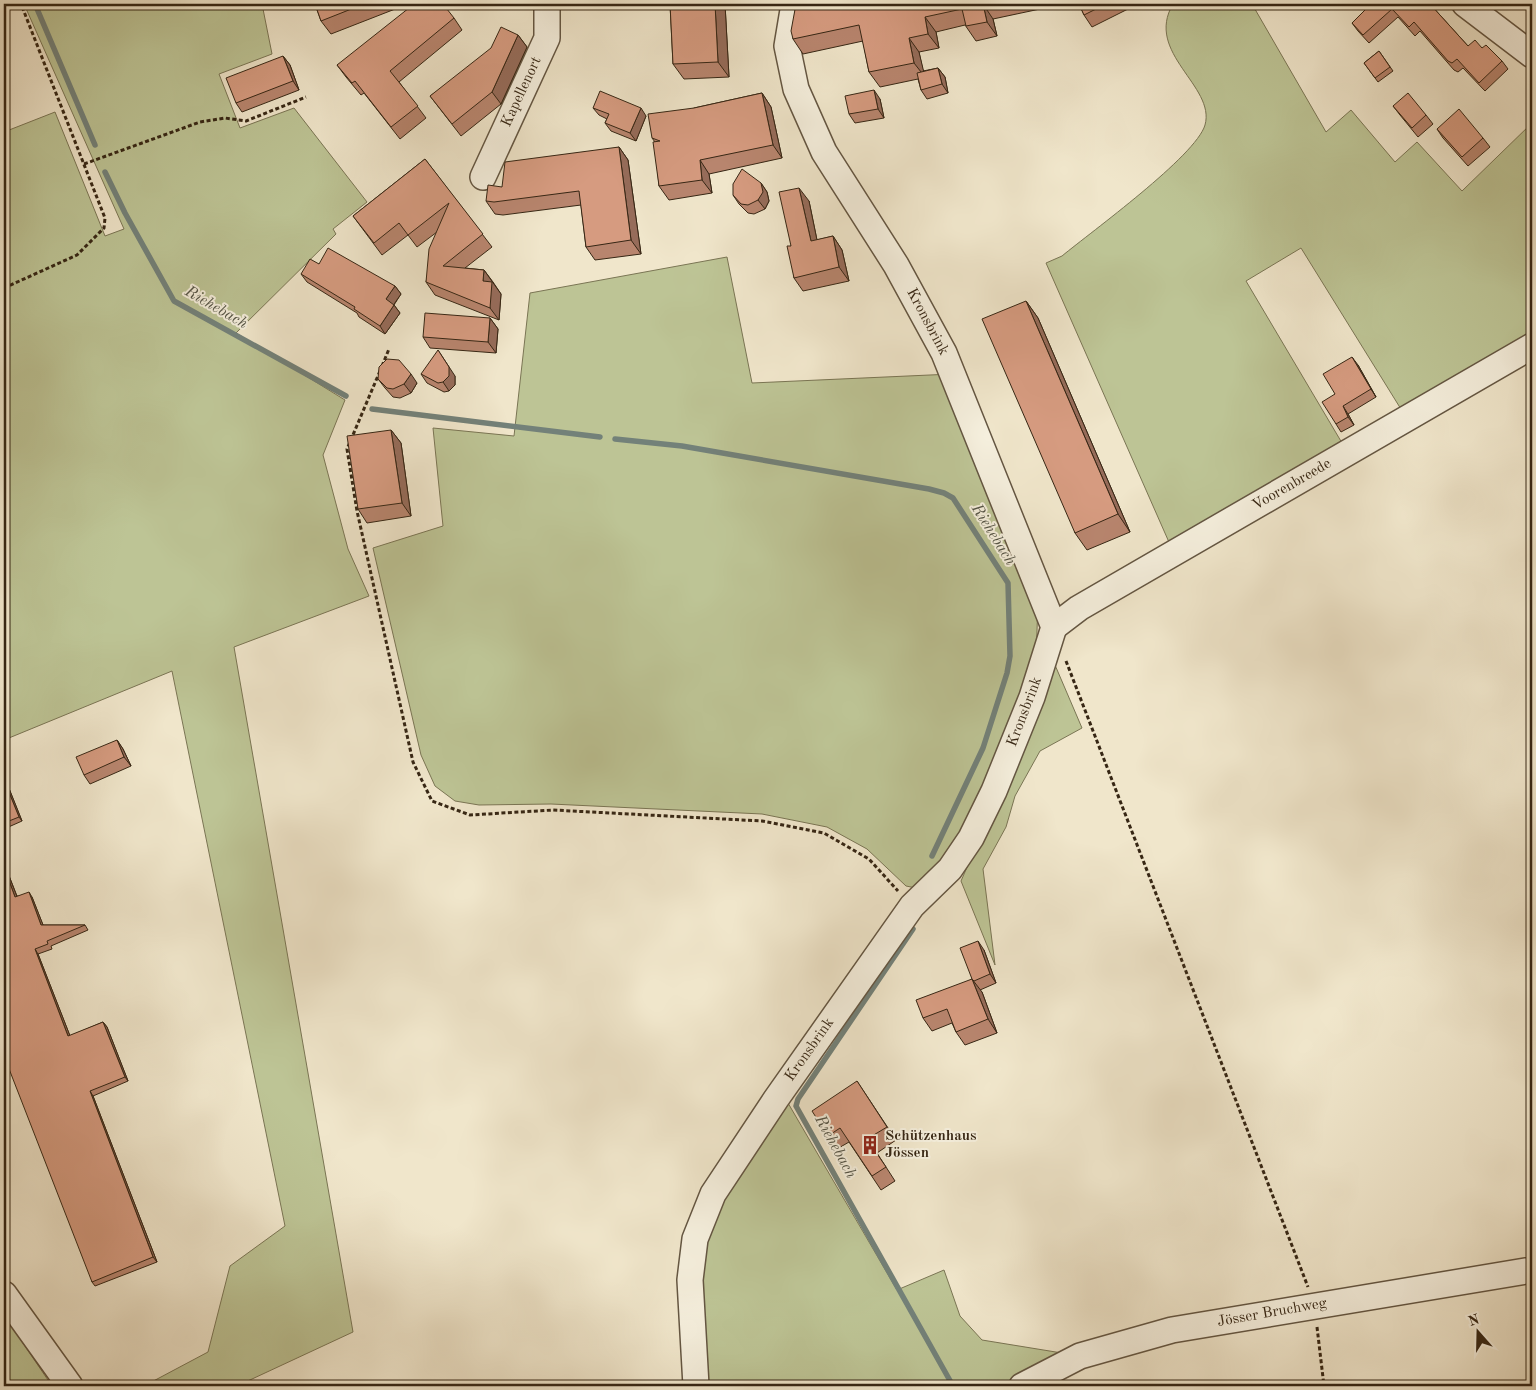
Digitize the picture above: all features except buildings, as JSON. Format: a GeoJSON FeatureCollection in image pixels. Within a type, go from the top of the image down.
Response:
{"type":"FeatureCollection","features":[{"type":"Feature","properties":{"kind":"street","name":"Kapellenort"},"geometry":{"type":"LineString","coordinates":[[483,177],[547,38],[547,4]]}},
{"type":"Feature","properties":{"kind":"street","name":"Kronsbrink"},"geometry":{"type":"LineString","coordinates":[[696,1386],[690,1280],[694,1239],[713,1194],[776,1099],[912,906],[950,870],[971,838],[994,791],[1029,706],[1054,627],[944,353],[896,265],[824,152],[796,89],[787,46],[794,4]]}},
{"type":"Feature","properties":{"kind":"street"},"geometry":{"type":"LineString","coordinates":[[1465,4],[1532,55]]}},
{"type":"Feature","properties":{"kind":"street","name":"Voorenbreede"},"geometry":{"type":"LineString","coordinates":[[1054,627],[1079,608],[1532,346]]}},
{"type":"Feature","properties":{"kind":"street","name":"Jösser Bruchweg"},"geometry":{"type":"LineString","coordinates":[[1022,1386],[1080,1356],[1106,1347],[1172,1330],[1532,1270]]}},
{"type":"Feature","properties":{"kind":"street"},"geometry":{"type":"LineString","coordinates":[[4,1294],[70,1386]]}},
{"type":"Feature","properties":{"kind":"path"},"geometry":{"type":"LineString","coordinates":[[4,288],[77,254],[104,228],[105,218],[21,4]]}},
{"type":"Feature","properties":{"kind":"path"},"geometry":{"type":"LineString","coordinates":[[84,164],[134,148],[200,122],[226,118],[246,121],[306,97]]}},
{"type":"Feature","properties":{"kind":"path"},"geometry":{"type":"LineString","coordinates":[[389,349],[347,449],[357,511],[413,762],[432,801],[470,815],[553,810],[762,821],[824,833],[869,859],[912,906]]}},
{"type":"Feature","properties":{"kind":"path"},"geometry":{"type":"LineString","coordinates":[[1066,659],[1315,1306],[1324,1386]]}},
{"type":"Feature","properties":{"kind":"green space"},"geometry":{"type":"Polygon","coordinates":[[[24,4],[262,4],[272,54],[219,74],[240,128],[294,108],[367,202],[333,229],[336,234],[236,333],[345,400],[323,455],[348,549],[369,596],[234,647],[353,1332],[237,1386],[144,1386],[208,1352],[230,1266],[285,1226],[172,671],[4,740],[4,132],[55,112],[105,236],[124,229],[24,4]]]}},
{"type":"Feature","properties":{"kind":"green space"},"geometry":{"type":"Polygon","coordinates":[[[1173,4],[1252,4],[1326,132],[1351,110],[1395,162],[1417,142],[1462,191],[1532,123],[1532,339],[1404,414],[1301,248],[1246,281],[1345,448],[1172,549],[1046,263],[1062,256],[1163,174],[1197,139],[1205,125],[1206,111],[1201,97],[1173,54],[1167,38],[1166,22],[1173,4]]]}},
{"type":"Feature","properties":{"kind":"green space"},"geometry":{"type":"Polygon","coordinates":[[[727,257],[752,383],[952,374],[1038,601],[1036,660],[973,812],[931,874],[916,888],[906,886],[867,849],[827,827],[762,814],[551,804],[479,805],[455,801],[435,786],[421,755],[373,548],[443,526],[433,428],[514,436],[530,293],[727,257]]]}},
{"type":"Feature","properties":{"kind":"green space"},"geometry":{"type":"Polygon","coordinates":[[[1055,665],[1082,728],[1040,751],[1015,796],[1006,827],[983,869],[995,965],[961,881],[1055,665]]]}},
{"type":"Feature","properties":{"kind":"green space"},"geometry":{"type":"Polygon","coordinates":[[[788,1103],[897,1290],[944,1270],[960,1316],[982,1340],[1068,1354],[1011,1386],[705,1386],[698,1257],[719,1204],[788,1103]]]}},
{"type":"Feature","properties":{"kind":"green space"},"geometry":{"type":"Polygon","coordinates":[[[4,1315],[52,1386],[4,1386],[4,1315]]]}},
{"type":"Feature","properties":{"kind":"waterway","name":"Riehebach"},"geometry":{"type":"LineString","coordinates":[[35,4],[95,145]]}},
{"type":"Feature","properties":{"kind":"waterway","name":"Riehebach"},"geometry":{"type":"LineString","coordinates":[[105,172],[125,213],[174,301],[346,396]]}},
{"type":"Feature","properties":{"kind":"waterway","name":"Riehebach"},"geometry":{"type":"LineString","coordinates":[[372,409],[600,437]]}},
{"type":"Feature","properties":{"kind":"waterway","name":"Riehebach"},"geometry":{"type":"LineString","coordinates":[[615,439],[682,446],[929,489],[944,493],[953,498],[1008,583],[1010,656],[1007,673],[983,748],[932,856]]}},
{"type":"Feature","properties":{"kind":"waterway","name":"Riehebach"},"geometry":{"type":"LineString","coordinates":[[913,929],[798,1099],[796,1106],[953,1386]]}},
{"type":"Feature","properties":{"kind":"place","name":"Schützenhaus Jössen"},"geometry":{"type":"Point","coordinates":[870,1145]}}]}
